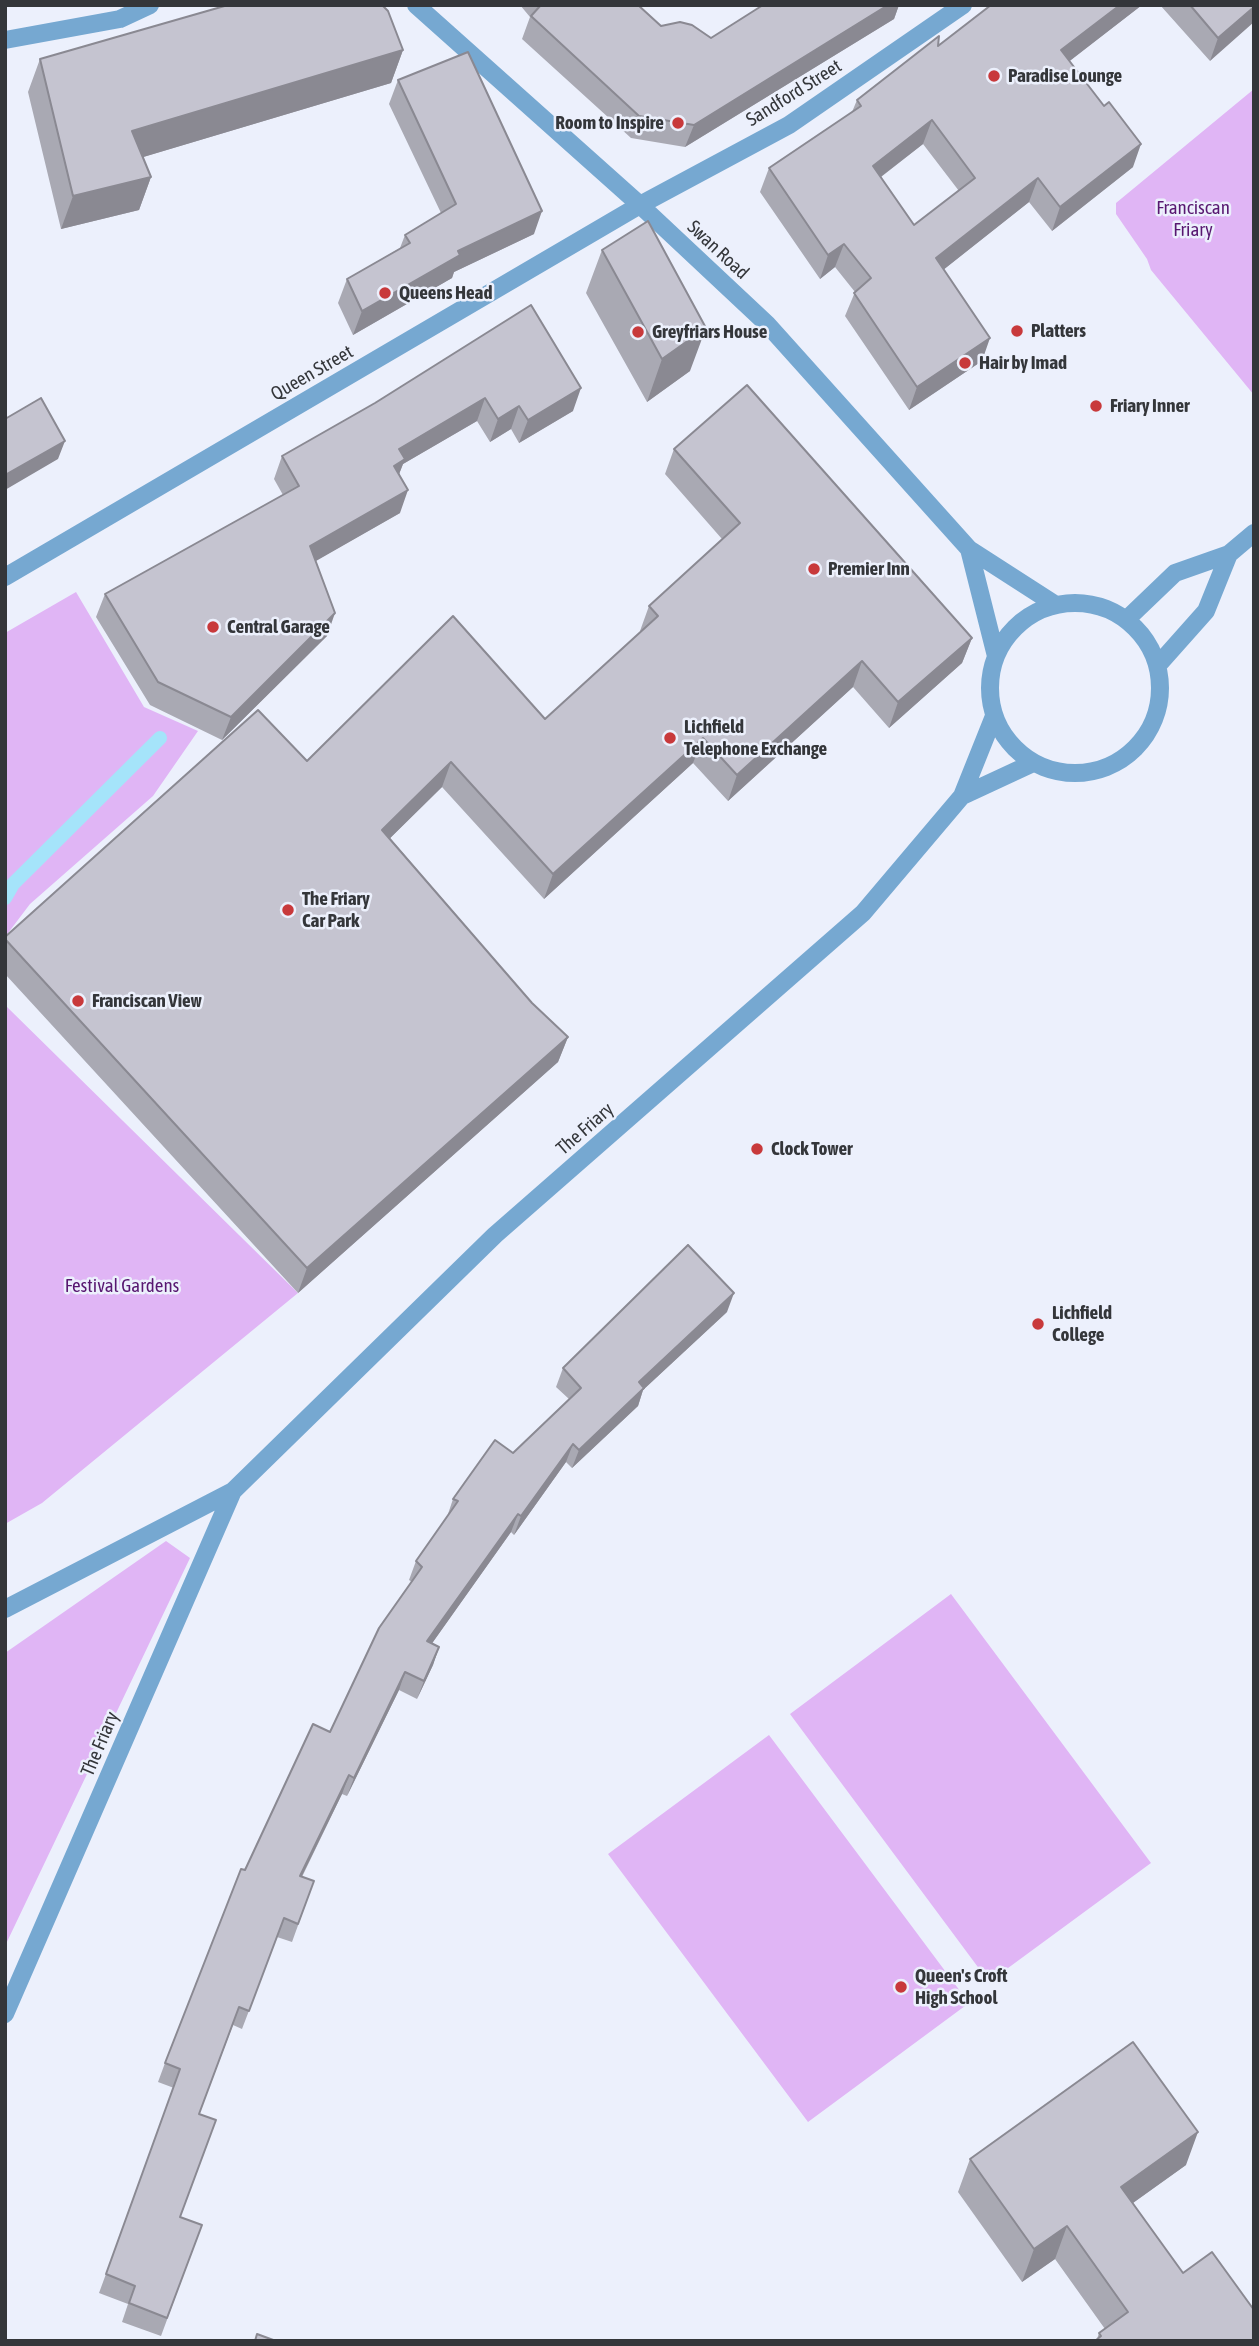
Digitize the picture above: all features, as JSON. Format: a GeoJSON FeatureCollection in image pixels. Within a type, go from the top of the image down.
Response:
{"type":"FeatureCollection","features":[{"type":"Feature","properties":{"kind":"street"},"geometry":{"type":"LineString","coordinates":[[5,40],[120,19],[150,5]]}},
{"type":"Feature","properties":{"kind":"street","name":"Swan Road"},"geometry":{"type":"LineString","coordinates":[[416,5],[640,205],[767,324],[969,549],[1056,605]]}},
{"type":"Feature","properties":{"kind":"street","name":"Sandford Street"},"geometry":{"type":"LineString","coordinates":[[640,205],[789,125],[963,5]]}},
{"type":"Feature","properties":{"kind":"street","name":"Queen Street"},"geometry":{"type":"LineString","coordinates":[[5,577],[640,205]]}},
{"type":"Feature","properties":{"kind":"street"},"geometry":{"type":"LineString","coordinates":[[1127,620],[1175,573],[1229,554],[1254,533]]}},
{"type":"Feature","properties":{"kind":"street","name":"Swan Road"},"geometry":{"type":"LineString","coordinates":[[969,549],[996,656]]}},
{"type":"Feature","properties":{"kind":"street"},"geometry":{"type":"LineString","coordinates":[[1158,665],[1206,611],[1229,554]]}},
{"type":"Feature","properties":{"kind":"street"},"geometry":{"type":"LineString","coordinates":[[1092,604],[1127,620],[1150,645],[1158,665],[1161,686],[1157,714],[1144,740],[1129,755],[1100,771],[1079,774],[1054,771],[1033,763],[1006,739],[994,716],[990,699],[991,674],[996,656],[1008,635],[1029,616],[1056,605],[1092,604]]}},
{"type":"Feature","properties":{"kind":"street","name":"The Friary"},"geometry":{"type":"LineString","coordinates":[[5,1609],[233,1491],[495,1236],[863,914],[962,796],[994,716]]}},
{"type":"Feature","properties":{"kind":"street","name":"The Friary"},"geometry":{"type":"LineString","coordinates":[[962,796],[1033,763]]}},
{"type":"Feature","properties":{"kind":"street","name":"The Friary"},"geometry":{"type":"LineString","coordinates":[[5,2014],[233,1491]]}},
{"type":"Feature","properties":{"kind":"green space","name":"Franciscan Friary"},"geometry":{"type":"Polygon","coordinates":[[[1254,89],[1254,395],[1151,270],[1147,259],[1116,214],[1116,203],[1254,89]]]}},
{"type":"Feature","properties":{"kind":"green space"},"geometry":{"type":"Polygon","coordinates":[[[76,592],[144,707],[198,731],[153,796],[30,904],[5,937],[5,633],[76,592]]]}},
{"type":"Feature","properties":{"kind":"green space","name":"Festival Gardens"},"geometry":{"type":"Polygon","coordinates":[[[5,1005],[298,1293],[42,1503],[5,1524],[5,1005]]]}},
{"type":"Feature","properties":{"kind":"green space"},"geometry":{"type":"Polygon","coordinates":[[[166,1541],[190,1558],[5,1946],[5,1653],[166,1541]]]}},
{"type":"Feature","properties":{"kind":"green space"},"geometry":{"type":"Polygon","coordinates":[[[951,1594],[1151,1863],[989,1982],[790,1714],[951,1594]]]}},
{"type":"Feature","properties":{"kind":"green space"},"geometry":{"type":"Polygon","coordinates":[[[769,1735],[969,2003],[808,2122],[608,1854],[769,1735]]]}},
{"type":"Feature","properties":{"kind":"building"},"geometry":{"type":"Polygon","coordinates":[[[228,5],[382,5],[388,11],[403,50],[132,131],[151,177],[73,196],[40,59],[228,5]]]}},
{"type":"Feature","properties":{"kind":"building"},"geometry":{"type":"Polygon","coordinates":[[[541,5],[638,5],[661,26],[680,22],[692,25],[711,38],[763,5],[888,5],[694,125],[639,116],[531,16],[541,5]]]}},
{"type":"Feature","properties":{"kind":"building"},"geometry":{"type":"Polygon","coordinates":[[[991,5],[1120,5],[1061,50],[1104,106],[1109,102],[1141,144],[1060,207],[1038,178],[936,258],[990,338],[917,387],[854,293],[871,278],[844,244],[828,255],[769,168],[861,106],[857,100],[939,36],[938,46],[991,5]],[[932,120],[873,166],[914,225],[975,178],[932,120]]]}},
{"type":"Feature","properties":{"kind":"building"},"geometry":{"type":"Polygon","coordinates":[[[1190,5],[1254,5],[1254,7],[1218,38],[1190,5]]]}},
{"type":"Feature","properties":{"kind":"building"},"geometry":{"type":"Polygon","coordinates":[[[468,52],[542,211],[458,251],[460,255],[362,311],[347,279],[410,243],[405,235],[456,204],[398,80],[468,52]]]}},
{"type":"Feature","properties":{"kind":"building"},"geometry":{"type":"Polygon","coordinates":[[[648,221],[706,328],[662,359],[602,250],[648,221]]]}},
{"type":"Feature","properties":{"kind":"building"},"geometry":{"type":"Polygon","coordinates":[[[531,305],[581,388],[528,420],[519,406],[498,419],[485,398],[399,449],[405,459],[394,466],[408,490],[310,546],[335,613],[231,717],[158,682],[105,594],[299,486],[282,456],[375,403],[531,305]]]}},
{"type":"Feature","properties":{"kind":"building"},"geometry":{"type":"Polygon","coordinates":[[[747,385],[972,638],[898,702],[862,661],[737,775],[703,738],[553,874],[451,762],[382,830],[532,1003],[568,1037],[307,1268],[5,937],[258,710],[307,761],[453,616],[545,719],[658,616],[649,606],[740,523],[674,449],[747,385]]]}},
{"type":"Feature","properties":{"kind":"building"},"geometry":{"type":"Polygon","coordinates":[[[41,398],[65,441],[5,475],[5,419],[41,398]]]}},
{"type":"Feature","properties":{"kind":"building"},"geometry":{"type":"Polygon","coordinates":[[[688,1245],[734,1293],[639,1382],[644,1388],[579,1450],[573,1444],[521,1516],[518,1514],[427,1641],[439,1647],[424,1681],[405,1672],[354,1778],[349,1775],[300,1876],[314,1881],[298,1924],[284,1918],[249,2011],[239,2007],[199,2114],[216,2120],[180,2217],[202,2225],[167,2318],[129,2303],[135,2286],[106,2274],[180,2069],[165,2063],[241,1869],[245,1870],[313,1724],[330,1732],[379,1628],[422,1567],[416,1561],[458,1501],[453,1499],[495,1440],[513,1453],[581,1388],[563,1368],[688,1245]]]}},
{"type":"Feature","properties":{"kind":"building"},"geometry":{"type":"Polygon","coordinates":[[[1133,2042],[1198,2132],[1121,2187],[1183,2273],[1212,2252],[1254,2310],[1254,2341],[1095,2341],[1101,2336],[1099,2333],[1128,2312],[1067,2226],[1034,2249],[970,2159],[1133,2042]]]}},
{"type":"Feature","properties":{"kind":"building"},"geometry":{"type":"Polygon","coordinates":[[[257,2334],[276,2341],[255,2341],[257,2334]]]}},
{"type":"Feature","properties":{"kind":"waterway"},"geometry":{"type":"LineString","coordinates":[[5,898],[13,884],[160,738]]}},
{"type":"Feature","properties":{"kind":"place","name":"Paradise Lounge"},"geometry":{"type":"Point","coordinates":[994,76]}},
{"type":"Feature","properties":{"kind":"place","name":"Room to Inspire"},"geometry":{"type":"Point","coordinates":[678,123]}},
{"type":"Feature","properties":{"kind":"place","name":"Queens Head"},"geometry":{"type":"Point","coordinates":[385,293]}},
{"type":"Feature","properties":{"kind":"place","name":"Platters"},"geometry":{"type":"Point","coordinates":[1017,331]}},
{"type":"Feature","properties":{"kind":"place","name":"Greyfriars House"},"geometry":{"type":"Point","coordinates":[638,332]}},
{"type":"Feature","properties":{"kind":"place","name":"Hair by Imad"},"geometry":{"type":"Point","coordinates":[965,363]}},
{"type":"Feature","properties":{"kind":"place","name":"Friary Inner"},"geometry":{"type":"Point","coordinates":[1096,406]}},
{"type":"Feature","properties":{"kind":"place","name":"Premier Inn"},"geometry":{"type":"Point","coordinates":[814,569]}},
{"type":"Feature","properties":{"kind":"place","name":"Central Garage"},"geometry":{"type":"Point","coordinates":[213,627]}},
{"type":"Feature","properties":{"kind":"place","name":"Lichfield Telephone Exchange"},"geometry":{"type":"Point","coordinates":[670,738]}},
{"type":"Feature","properties":{"kind":"place","name":"The Friary Car Park"},"geometry":{"type":"Point","coordinates":[288,910]}},
{"type":"Feature","properties":{"kind":"place","name":"Franciscan View"},"geometry":{"type":"Point","coordinates":[78,1001]}},
{"type":"Feature","properties":{"kind":"place","name":"Clock Tower"},"geometry":{"type":"Point","coordinates":[757,1149]}},
{"type":"Feature","properties":{"kind":"place","name":"Lichfield College"},"geometry":{"type":"Point","coordinates":[1038,1324]}},
{"type":"Feature","properties":{"kind":"place","name":"Queen's Croft High School"},"geometry":{"type":"Point","coordinates":[901,1987]}}]}
